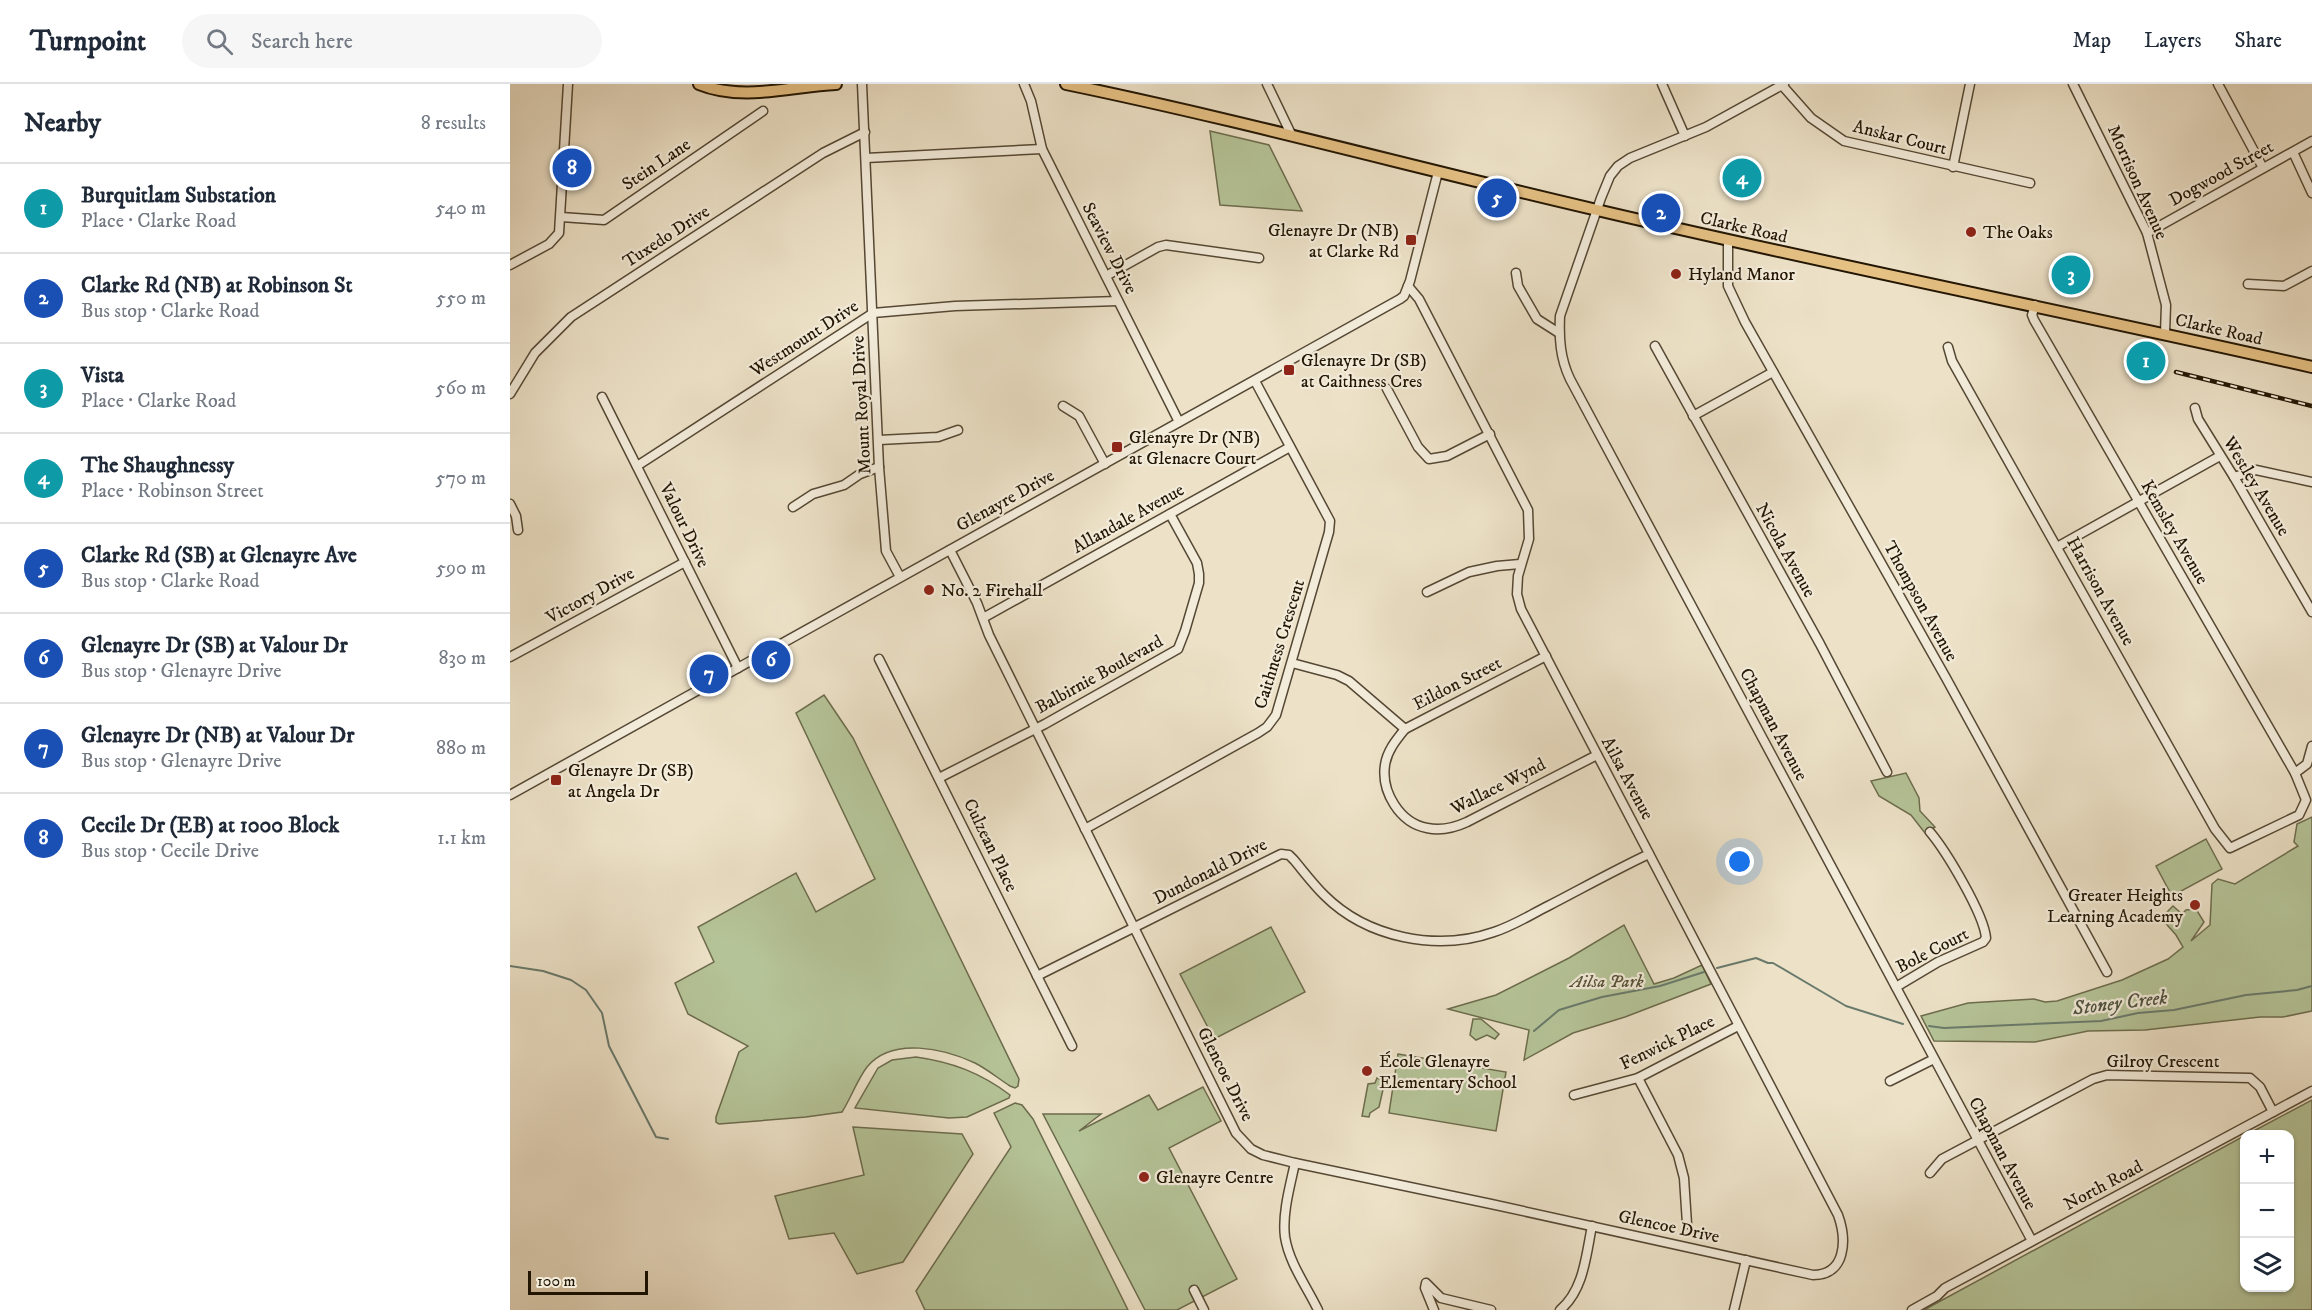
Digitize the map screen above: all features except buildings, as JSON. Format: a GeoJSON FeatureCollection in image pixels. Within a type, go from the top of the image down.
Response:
{"type":"FeatureCollection","features":[{"type":"Feature","properties":{"kind":"main road"},"geometry":{"type":"LineString","coordinates":[[699,84],[716,90],[747,92],[790,90],[805,85],[836,84]]}},
{"type":"Feature","properties":{"kind":"main road","name":"Clarke Road"},"geometry":{"type":"LineString","coordinates":[[1066,84],[1728,240],[2165,333],[2312,367]]}},
{"type":"Feature","properties":{"kind":"street"},"geometry":{"type":"LineString","coordinates":[[510,265],[554,241],[561,229],[568,84]]}},
{"type":"Feature","properties":{"kind":"street","name":"Mount Royal Drive"},"geometry":{"type":"LineString","coordinates":[[862,84],[879,468],[886,551],[900,578]]}},
{"type":"Feature","properties":{"kind":"street","name":"Seaview Drive"},"geometry":{"type":"LineString","coordinates":[[1024,84],[1031,101],[1042,149],[1179,422]]}},
{"type":"Feature","properties":{"kind":"street"},"geometry":{"type":"LineString","coordinates":[[1267,84],[1292,136]]}},
{"type":"Feature","properties":{"kind":"street"},"geometry":{"type":"LineString","coordinates":[[1662,84],[1685,136]]}},
{"type":"Feature","properties":{"kind":"street","name":"Chapman Avenue"},"geometry":{"type":"LineString","coordinates":[[1782,84],[1735,112],[1685,136],[1630,158],[1618,166],[1610,176],[1596,210],[1560,316],[1559,333],[1562,356],[1570,379],[2032,1241]]}},
{"type":"Feature","properties":{"kind":"street","name":"Anskar Court"},"geometry":{"type":"LineString","coordinates":[[1782,84],[1811,118],[1844,141],[2030,183]]}},
{"type":"Feature","properties":{"kind":"street"},"geometry":{"type":"LineString","coordinates":[[1953,167],[1970,84]]}},
{"type":"Feature","properties":{"kind":"street","name":"Morrison Avenue"},"geometry":{"type":"LineString","coordinates":[[2073,84],[2147,234],[2166,305],[2165,333]]}},
{"type":"Feature","properties":{"kind":"street"},"geometry":{"type":"LineString","coordinates":[[2218,84],[2263,168]]}},
{"type":"Feature","properties":{"kind":"street","name":"Stein Lane"},"geometry":{"type":"LineString","coordinates":[[561,217],[604,220],[764,111]]}},
{"type":"Feature","properties":{"kind":"street","name":"Tuxedo Drive"},"geometry":{"type":"LineString","coordinates":[[510,394],[535,353],[571,317],[823,153],[865,132]]}},
{"type":"Feature","properties":{"kind":"street","name":"Dogwood Street"},"geometry":{"type":"LineString","coordinates":[[2147,234],[2312,141]]}},
{"type":"Feature","properties":{"kind":"street"},"geometry":{"type":"LineString","coordinates":[[866,158],[1042,149]]}},
{"type":"Feature","properties":{"kind":"street"},"geometry":{"type":"LineString","coordinates":[[2292,152],[2312,193]]}},
{"type":"Feature","properties":{"kind":"street"},"geometry":{"type":"LineString","coordinates":[[1408,286],[1438,172]]}},
{"type":"Feature","properties":{"kind":"street","name":"Thompson Avenue"},"geometry":{"type":"LineString","coordinates":[[1728,240],[1728,286],[1745,322],[1938,664],[2107,972]]}},
{"type":"Feature","properties":{"kind":"street"},"geometry":{"type":"LineString","coordinates":[[1106,276],[1166,245],[1259,258]]}},
{"type":"Feature","properties":{"kind":"street"},"geometry":{"type":"LineString","coordinates":[[2248,284],[2284,286],[2312,271]]}},
{"type":"Feature","properties":{"kind":"street"},"geometry":{"type":"LineString","coordinates":[[1516,273],[1518,286],[1538,319],[1559,333]]}},
{"type":"Feature","properties":{"kind":"street","name":"Glenayre Drive"},"geometry":{"type":"LineString","coordinates":[[510,795],[1400,299],[1408,286]]}},
{"type":"Feature","properties":{"kind":"street","name":"Ailsa Avenue"},"geometry":{"type":"LineString","coordinates":[[1408,286],[1419,299],[1528,510],[1529,539],[1520,564],[1517,594],[1521,609],[1842,1226],[1843,1237],[1837,1265],[1830,1272],[1822,1275]]}},
{"type":"Feature","properties":{"kind":"street","name":"Westmount Drive"},"geometry":{"type":"LineString","coordinates":[[638,466],[873,312],[955,306],[1118,301]]}},
{"type":"Feature","properties":{"kind":"street","name":"Kemsley Avenue"},"geometry":{"type":"LineString","coordinates":[[2035,305],[2032,315],[2034,320],[2295,773],[2306,800],[2299,815],[2230,848]]}},
{"type":"Feature","properties":{"kind":"street","name":"Nicola Avenue"},"geometry":{"type":"LineString","coordinates":[[1655,346],[1820,644],[1887,772]]}},
{"type":"Feature","properties":{"kind":"street","name":"Harrison Avenue"},"geometry":{"type":"LineString","coordinates":[[1948,347],[1952,361],[2215,829],[2230,848]]}},
{"type":"Feature","properties":{"kind":"street"},"geometry":{"type":"LineString","coordinates":[[1693,416],[1773,372]]}},
{"type":"Feature","properties":{"kind":"street","name":"Caithness Crescent"},"geometry":{"type":"LineString","coordinates":[[1086,829],[1267,727],[1276,715],[1329,532],[1330,521],[1255,381]]}},
{"type":"Feature","properties":{"kind":"street"},"geometry":{"type":"LineString","coordinates":[[1387,389],[1418,447],[1429,459],[1448,456],[1490,434]]}},
{"type":"Feature","properties":{"kind":"street","name":"Valour Drive"},"geometry":{"type":"LineString","coordinates":[[602,397],[738,668]]}},
{"type":"Feature","properties":{"kind":"street"},"geometry":{"type":"LineString","coordinates":[[1063,406],[1079,416],[1105,464]]}},
{"type":"Feature","properties":{"kind":"street","name":"Westley Avenue"},"geometry":{"type":"LineString","coordinates":[[2194,408],[2198,419],[2312,612]]}},
{"type":"Feature","properties":{"kind":"street"},"geometry":{"type":"LineString","coordinates":[[879,440],[938,437],[958,430]]}},
{"type":"Feature","properties":{"kind":"street","name":"Allandale Avenue"},"geometry":{"type":"LineString","coordinates":[[983,618],[1290,447]]}},
{"type":"Feature","properties":{"kind":"street"},"geometry":{"type":"LineString","coordinates":[[2057,547],[2220,456]]}},
{"type":"Feature","properties":{"kind":"street"},"geometry":{"type":"LineString","coordinates":[[793,507],[813,494],[844,485],[860,474],[879,468]]}},
{"type":"Feature","properties":{"kind":"street"},"geometry":{"type":"LineString","coordinates":[[2234,477],[2256,470],[2312,482]]}},
{"type":"Feature","properties":{"kind":"street"},"geometry":{"type":"LineString","coordinates":[[510,504],[516,516],[518,530]]}},
{"type":"Feature","properties":{"kind":"street","name":"Balbirnie Boulevard"},"geometry":{"type":"LineString","coordinates":[[939,778],[1036,728],[1170,654],[1180,645],[1199,583],[1199,574],[1197,563],[1170,514]]}},
{"type":"Feature","properties":{"kind":"street","name":"Glencoe Drive"},"geometry":{"type":"LineString","coordinates":[[950,550],[989,635],[1236,1133],[1251,1149],[1263,1155],[1296,1163],[1813,1275],[1822,1275]]}},
{"type":"Feature","properties":{"kind":"street","name":"Victory Drive"},"geometry":{"type":"LineString","coordinates":[[510,657],[685,562]]}},
{"type":"Feature","properties":{"kind":"street"},"geometry":{"type":"LineString","coordinates":[[1428,592],[1469,572],[1520,564]]}},
{"type":"Feature","properties":{"kind":"street","name":"Eildon Street"},"geometry":{"type":"LineString","coordinates":[[1292,663],[1337,675],[1349,681],[1405,729],[1546,656]]}},
{"type":"Feature","properties":{"kind":"street","name":"Culzean Place"},"geometry":{"type":"LineString","coordinates":[[879,659],[1072,1046]]}},
{"type":"Feature","properties":{"kind":"street","name":"Wallace Wynd"},"geometry":{"type":"LineString","coordinates":[[1405,729],[1392,745],[1385,764],[1385,779],[1395,806],[1414,824],[1438,830],[1454,828],[1467,822],[1597,755]]}},
{"type":"Feature","properties":{"kind":"street"},"geometry":{"type":"LineString","coordinates":[[2295,773],[2307,764],[2312,746]]}},
{"type":"Feature","properties":{"kind":"street","name":"Bole Court"},"geometry":{"type":"LineString","coordinates":[[1896,987],[1938,962],[1983,942],[1986,938],[1982,922],[1948,857],[1930,832]]}},
{"type":"Feature","properties":{"kind":"street","name":"Dundonald Drive"},"geometry":{"type":"LineString","coordinates":[[1037,976],[1281,854],[1288,855],[1294,860],[1325,896],[1344,911],[1372,926],[1404,937],[1437,942],[1456,941],[1494,933],[1649,854]]}},
{"type":"Feature","properties":{"kind":"street","name":"Fenwick Place"},"geometry":{"type":"LineString","coordinates":[[1574,1095],[1638,1078],[1738,1026]]}},
{"type":"Feature","properties":{"kind":"street"},"geometry":{"type":"LineString","coordinates":[[1890,1081],[1934,1059]]}},
{"type":"Feature","properties":{"kind":"street","name":"Gilroy Crescent"},"geometry":{"type":"LineString","coordinates":[[1978,1140],[2093,1079],[2107,1075],[2250,1078],[2260,1087],[2274,1112]]}},
{"type":"Feature","properties":{"kind":"street"},"geometry":{"type":"LineString","coordinates":[[1638,1078],[1678,1155],[1684,1178],[1688,1224]]}},
{"type":"Feature","properties":{"kind":"street","name":"North Road"},"geometry":{"type":"LineString","coordinates":[[1912,1310],[1937,1296],[1945,1288],[2312,1091]]}},
{"type":"Feature","properties":{"kind":"street"},"geometry":{"type":"LineString","coordinates":[[1930,1173],[1942,1159],[1978,1140]]}},
{"type":"Feature","properties":{"kind":"street"},"geometry":{"type":"LineString","coordinates":[[1296,1163],[1284,1224],[1285,1238],[1290,1254],[1318,1310]]}},
{"type":"Feature","properties":{"kind":"street"},"geometry":{"type":"LineString","coordinates":[[1560,1310],[1572,1297],[1580,1283],[1593,1226]]}},
{"type":"Feature","properties":{"kind":"street"},"geometry":{"type":"LineString","coordinates":[[1734,1310],[1746,1260]]}},
{"type":"Feature","properties":{"kind":"street"},"geometry":{"type":"LineString","coordinates":[[1434,1310],[1426,1283],[1441,1298],[1491,1310]]}},
{"type":"Feature","properties":{"kind":"street"},"geometry":{"type":"LineString","coordinates":[[1194,1290],[1204,1310]]}},
{"type":"Feature","properties":{"kind":"green space"},"geometry":{"type":"Polygon","coordinates":[[[1210,131],[1269,145],[1302,211],[1220,205],[1210,131]]]}},
{"type":"Feature","properties":{"kind":"green space"},"geometry":{"type":"Polygon","coordinates":[[[824,695],[853,738],[1019,1079],[1018,1086],[1015,1088],[1010,1086],[979,1065],[949,1053],[904,1048],[878,1057],[867,1067],[842,1112],[719,1124],[716,1122],[716,1117],[739,1052],[748,1046],[688,1014],[675,983],[714,962],[698,927],[796,873],[816,912],[875,879],[796,713],[824,695]]]}},
{"type":"Feature","properties":{"kind":"green space"},"geometry":{"type":"Polygon","coordinates":[[[1906,773],[1919,798],[1920,811],[1935,827],[1925,833],[1911,815],[1879,796],[1871,781],[1906,773]]]}},
{"type":"Feature","properties":{"kind":"green space"},"geometry":{"type":"Polygon","coordinates":[[[2312,817],[2312,1011],[2283,1017],[2260,1017],[2145,1030],[2088,1031],[2035,1042],[1934,1041],[1921,1016],[1968,1003],[2034,999],[2045,1002],[2057,1001],[2122,980],[2168,959],[2183,947],[2161,918],[2173,906],[2182,914],[2186,910],[2196,909],[2204,922],[2191,941],[2210,925],[2212,884],[2218,879],[2235,884],[2298,846],[2294,842],[2297,824],[2312,817]]]}},
{"type":"Feature","properties":{"kind":"green space"},"geometry":{"type":"Polygon","coordinates":[[[2206,839],[2222,869],[2172,896],[2156,866],[2206,839]]]}},
{"type":"Feature","properties":{"kind":"green space","name":"Ailsa Park"},"geometry":{"type":"Polygon","coordinates":[[[1624,925],[1654,984],[1702,965],[1711,984],[1625,1017],[1573,1033],[1524,1060],[1529,1030],[1448,1009],[1496,995],[1569,958],[1624,925]]]}},
{"type":"Feature","properties":{"kind":"green space"},"geometry":{"type":"Polygon","coordinates":[[[1271,927],[1305,992],[1214,1039],[1180,974],[1271,927]]]}},
{"type":"Feature","properties":{"kind":"green space"},"geometry":{"type":"Polygon","coordinates":[[[1473,1019],[1481,1019],[1499,1034],[1495,1039],[1487,1035],[1476,1040],[1470,1035],[1473,1019]]]}},
{"type":"Feature","properties":{"kind":"green space"},"geometry":{"type":"Polygon","coordinates":[[[1398,1054],[1506,1072],[1496,1131],[1389,1113],[1398,1054]]]}},
{"type":"Feature","properties":{"kind":"green space"},"geometry":{"type":"Polygon","coordinates":[[[916,1057],[954,1065],[977,1075],[999,1087],[1010,1095],[1009,1098],[967,1117],[949,1118],[855,1108],[878,1068],[892,1060],[916,1057]]]}},
{"type":"Feature","properties":{"kind":"green space"},"geometry":{"type":"Polygon","coordinates":[[[1377,1078],[1385,1081],[1379,1107],[1370,1113],[1369,1117],[1362,1116],[1368,1084],[1375,1083],[1377,1078]]]}},
{"type":"Feature","properties":{"kind":"green space"},"geometry":{"type":"Polygon","coordinates":[[[1203,1087],[1221,1121],[1169,1148],[1237,1279],[1177,1310],[1145,1310],[1043,1114],[1101,1114],[1079,1131],[1149,1095],[1158,1110],[1203,1087]]]}},
{"type":"Feature","properties":{"kind":"green space"},"geometry":{"type":"Polygon","coordinates":[[[2312,1100],[2312,1310],[1924,1310],[2240,1138],[2240,1292],[2294,1292],[2294,1130],[2256,1130],[2312,1100]]]}},
{"type":"Feature","properties":{"kind":"green space"},"geometry":{"type":"Polygon","coordinates":[[[1015,1103],[1022,1105],[1033,1119],[1128,1310],[925,1310],[916,1291],[1011,1147],[994,1113],[1015,1103]]]}},
{"type":"Feature","properties":{"kind":"green space"},"geometry":{"type":"Polygon","coordinates":[[[853,1127],[962,1134],[973,1154],[903,1262],[857,1274],[834,1233],[789,1239],[775,1196],[864,1175],[853,1127]]]}},
{"type":"Feature","properties":{"kind":"waterway","name":"Stoney Creek"},"geometry":{"type":"LineString","coordinates":[[1717,968],[1756,958],[1773,963],[1846,1006],[1903,1024]]}},
{"type":"Feature","properties":{"kind":"waterway"},"geometry":{"type":"LineString","coordinates":[[510,966],[543,971],[571,980],[586,990],[602,1013],[609,1046],[656,1137],[668,1139]]}},
{"type":"Feature","properties":{"kind":"waterway","name":"Stoney Creek"},"geometry":{"type":"LineString","coordinates":[[1534,1031],[1559,1010],[1602,997],[1660,986],[1704,972]]}},
{"type":"Feature","properties":{"kind":"waterway","name":"Stoney Creek"},"geometry":{"type":"LineString","coordinates":[[1929,1026],[1944,1028],[2101,1021],[2138,1013],[2174,1010],[2246,995],[2297,990],[2312,986]]}},
{"type":"Feature","properties":{"kind":"railway"},"geometry":{"type":"LineString","coordinates":[[2176,372],[2312,406]]}},
{"type":"Feature","properties":{"kind":"place","name":"Cecile Dr (EB) at 1000 Block"},"geometry":{"type":"Point","coordinates":[572,168]}},
{"type":"Feature","properties":{"kind":"place","name":"The Shaughnessy"},"geometry":{"type":"Point","coordinates":[1742,178]}},
{"type":"Feature","properties":{"kind":"place","name":"Clarke Rd (SB) at Glenayre Ave"},"geometry":{"type":"Point","coordinates":[1497,198]}},
{"type":"Feature","properties":{"kind":"place","name":"Clarke Rd (NB) at Robinson St"},"geometry":{"type":"Point","coordinates":[1661,213]}},
{"type":"Feature","properties":{"kind":"place","name":"The Oaks"},"geometry":{"type":"Point","coordinates":[1971,232]}},
{"type":"Feature","properties":{"kind":"place","name":"Glenayre Dr (NB) at Clarke Rd"},"geometry":{"type":"Point","coordinates":[1411,240]}},
{"type":"Feature","properties":{"kind":"place","name":"Hyland Manor"},"geometry":{"type":"Point","coordinates":[1676,274]}},
{"type":"Feature","properties":{"kind":"place","name":"Vista"},"geometry":{"type":"Point","coordinates":[2071,275]}},
{"type":"Feature","properties":{"kind":"place","name":"Burquitlam Substation"},"geometry":{"type":"Point","coordinates":[2146,361]}},
{"type":"Feature","properties":{"kind":"place","name":"Glenayre Dr (SB) at Caithness Cres"},"geometry":{"type":"Point","coordinates":[1289,370]}},
{"type":"Feature","properties":{"kind":"place","name":"Glenayre Dr (NB) at Glenacre Court"},"geometry":{"type":"Point","coordinates":[1117,447]}},
{"type":"Feature","properties":{"kind":"place","name":"No. 2 Firehall"},"geometry":{"type":"Point","coordinates":[929,590]}},
{"type":"Feature","properties":{"kind":"place","name":"Glenayre Dr (SB) at Valour Dr"},"geometry":{"type":"Point","coordinates":[771,660]}},
{"type":"Feature","properties":{"kind":"place","name":"Glenayre Dr (NB) at Valour Dr"},"geometry":{"type":"Point","coordinates":[709,674]}},
{"type":"Feature","properties":{"kind":"place","name":"Glenayre Dr (SB) at Angela Dr"},"geometry":{"type":"Point","coordinates":[556,780]}},
{"type":"Feature","properties":{"kind":"place","name":"Greater Heights Learning Academy"},"geometry":{"type":"Point","coordinates":[2195,905]}},
{"type":"Feature","properties":{"kind":"place","name":"École Glenayre Elementary School"},"geometry":{"type":"Point","coordinates":[1367,1071]}},
{"type":"Feature","properties":{"kind":"place","name":"Glenayre Centre"},"geometry":{"type":"Point","coordinates":[1144,1177]}}]}
